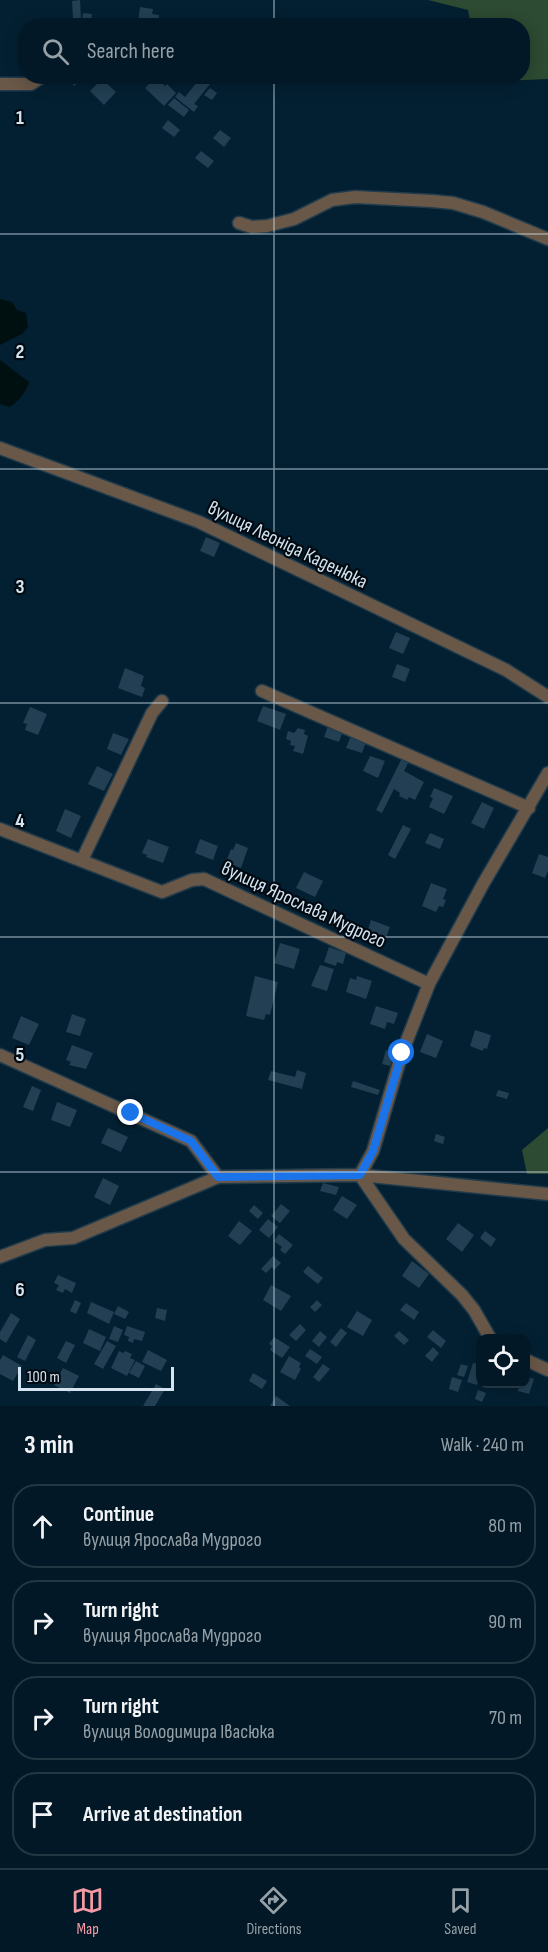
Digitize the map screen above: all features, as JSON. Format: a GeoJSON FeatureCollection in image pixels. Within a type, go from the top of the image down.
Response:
{"type":"FeatureCollection","features":[{"type":"Feature","properties":{"kind":"street"},"geometry":{"type":"LineString","coordinates":[[0,84],[18,84]]}},
{"type":"Feature","properties":{"kind":"street"},"geometry":{"type":"LineString","coordinates":[[239,223],[252,227],[267,226],[294,219],[332,200],[355,197],[453,203],[483,212],[548,239]]}},
{"type":"Feature","properties":{"kind":"street","name":"вулиця Леоніда Каденюка"},"geometry":{"type":"LineString","coordinates":[[0,448],[199,522],[506,670],[548,697]]}},
{"type":"Feature","properties":{"kind":"street"},"geometry":{"type":"LineString","coordinates":[[262,691],[529,808]]}},
{"type":"Feature","properties":{"kind":"street"},"geometry":{"type":"LineString","coordinates":[[0,829],[82,860],[152,713],[162,701]]}},
{"type":"Feature","properties":{"kind":"street"},"geometry":{"type":"LineString","coordinates":[[360,1175],[373,1151],[402,1053],[429,984],[483,884],[548,773]]}},
{"type":"Feature","properties":{"kind":"street","name":"вулиця Ярослава Мудрого"},"geometry":{"type":"LineString","coordinates":[[82,860],[162,892],[192,880],[204,879],[429,984]]}},
{"type":"Feature","properties":{"kind":"street"},"geometry":{"type":"LineString","coordinates":[[0,1055],[191,1141],[218,1177]]}},
{"type":"Feature","properties":{"kind":"street"},"geometry":{"type":"LineString","coordinates":[[360,1175],[404,1239],[462,1295],[488,1334]]}},
{"type":"Feature","properties":{"kind":"street"},"geometry":{"type":"LineString","coordinates":[[0,1257],[45,1240],[73,1238],[218,1177],[360,1175],[548,1194]]}},
{"type":"Feature","properties":{"kind":"street"},"geometry":{"type":"LineString","coordinates":[[530,1362],[548,1370]]}},
{"type":"Feature","properties":{"kind":"green space"},"geometry":{"type":"Polygon","coordinates":[[[428,0],[548,0],[548,79],[530,80],[530,18],[470,18],[468,10],[428,0]]]}},
{"type":"Feature","properties":{"kind":"green space"},"geometry":{"type":"Polygon","coordinates":[[[548,1128],[548,1174],[527,1174],[522,1150],[548,1128]]]}},
{"type":"Feature","properties":{"kind":"shaded area"},"geometry":{"type":"Polygon","coordinates":[[[0,299],[12,302],[17,310],[26,313],[28,327],[22,334],[0,345],[0,299]]]}},
{"type":"Feature","properties":{"kind":"shaded area"},"geometry":{"type":"Polygon","coordinates":[[[0,360],[29,382],[22,396],[9,407],[0,404],[0,360]]]}},
{"type":"Feature","properties":{"kind":"building"},"geometry":{"type":"Polygon","coordinates":[[[80,0],[81,18],[73,18],[72,1],[80,0]]]}},
{"type":"Feature","properties":{"kind":"building"},"geometry":{"type":"Polygon","coordinates":[[[140,7],[153,9],[152,14],[159,15],[159,18],[139,18],[140,7]]]}},
{"type":"Feature","properties":{"kind":"building"},"geometry":{"type":"Polygon","coordinates":[[[83,13],[92,14],[91,18],[82,18],[83,13]]]}},
{"type":"Feature","properties":{"kind":"building"},"geometry":{"type":"Polygon","coordinates":[[[97,84],[107,84],[116,92],[104,105],[90,91],[97,84]]]}},
{"type":"Feature","properties":{"kind":"building"},"geometry":{"type":"Polygon","coordinates":[[[149,84],[165,86],[167,84],[176,93],[164,106],[145,88],[149,84]]]}},
{"type":"Feature","properties":{"kind":"building"},"geometry":{"type":"Polygon","coordinates":[[[195,84],[210,84],[194,104],[198,106],[194,112],[175,97],[179,92],[185,97],[195,84]]]}},
{"type":"Feature","properties":{"kind":"building"},"geometry":{"type":"Polygon","coordinates":[[[210,88],[217,93],[212,100],[204,95],[210,88]]]}},
{"type":"Feature","properties":{"kind":"building"},"geometry":{"type":"Polygon","coordinates":[[[174,98],[189,110],[184,117],[168,105],[174,98]]]}},
{"type":"Feature","properties":{"kind":"building"},"geometry":{"type":"Polygon","coordinates":[[[168,120],[180,130],[174,137],[162,128],[168,120]]]}},
{"type":"Feature","properties":{"kind":"building"},"geometry":{"type":"Polygon","coordinates":[[[220,130],[231,138],[224,147],[213,138],[220,130]]]}},
{"type":"Feature","properties":{"kind":"building"},"geometry":{"type":"Polygon","coordinates":[[[201,151],[214,161],[208,168],[195,158],[201,151]]]}},
{"type":"Feature","properties":{"kind":"building"},"geometry":{"type":"Polygon","coordinates":[[[206,537],[220,543],[214,557],[200,551],[206,537]]]}},
{"type":"Feature","properties":{"kind":"building"},"geometry":{"type":"Polygon","coordinates":[[[396,632],[410,638],[403,654],[389,648],[396,632]]]}},
{"type":"Feature","properties":{"kind":"building"},"geometry":{"type":"Polygon","coordinates":[[[397,664],[410,669],[405,682],[392,677],[397,664]]]}},
{"type":"Feature","properties":{"kind":"building"},"geometry":{"type":"Polygon","coordinates":[[[125,668],[144,676],[141,686],[145,688],[142,697],[118,688],[125,668]]]}},
{"type":"Feature","properties":{"kind":"building"},"geometry":{"type":"Polygon","coordinates":[[[263,706],[286,714],[280,730],[257,721],[263,706]]]}},
{"type":"Feature","properties":{"kind":"building"},"geometry":{"type":"Polygon","coordinates":[[[30,707],[47,714],[38,735],[25,730],[27,724],[23,723],[30,707]]]}},
{"type":"Feature","properties":{"kind":"building"},"geometry":{"type":"Polygon","coordinates":[[[328,726],[343,731],[339,742],[324,737],[328,726]]]}},
{"type":"Feature","properties":{"kind":"building"},"geometry":{"type":"Polygon","coordinates":[[[298,728],[305,730],[304,734],[308,736],[303,754],[293,751],[295,746],[290,745],[291,741],[286,739],[288,731],[294,733],[298,728]]]}},
{"type":"Feature","properties":{"kind":"building"},"geometry":{"type":"Polygon","coordinates":[[[113,733],[129,739],[121,755],[107,749],[113,733]]]}},
{"type":"Feature","properties":{"kind":"building"},"geometry":{"type":"Polygon","coordinates":[[[351,736],[366,742],[362,753],[346,748],[351,736]]]}},
{"type":"Feature","properties":{"kind":"building"},"geometry":{"type":"Polygon","coordinates":[[[370,756],[385,761],[378,778],[363,771],[370,756]]]}},
{"type":"Feature","properties":{"kind":"building"},"geometry":{"type":"Polygon","coordinates":[[[402,758],[409,761],[404,771],[424,782],[415,800],[409,797],[407,800],[399,796],[400,793],[394,789],[382,813],[376,810],[402,758]]]}},
{"type":"Feature","properties":{"kind":"building"},"geometry":{"type":"Polygon","coordinates":[[[97,766],[113,774],[104,791],[88,784],[97,766]]]}},
{"type":"Feature","properties":{"kind":"building"},"geometry":{"type":"Polygon","coordinates":[[[434,788],[453,796],[444,814],[429,807],[434,788]]]}},
{"type":"Feature","properties":{"kind":"building"},"geometry":{"type":"Polygon","coordinates":[[[482,802],[494,808],[484,829],[471,823],[482,802]]]}},
{"type":"Feature","properties":{"kind":"building"},"geometry":{"type":"Polygon","coordinates":[[[65,809],[81,816],[71,838],[56,831],[65,809]]]}},
{"type":"Feature","properties":{"kind":"building"},"geometry":{"type":"Polygon","coordinates":[[[403,825],[411,829],[395,859],[388,855],[403,825]]]}},
{"type":"Feature","properties":{"kind":"building"},"geometry":{"type":"Polygon","coordinates":[[[430,833],[444,839],[440,849],[425,843],[430,833]]]}},
{"type":"Feature","properties":{"kind":"building"},"geometry":{"type":"Polygon","coordinates":[[[148,839],[169,847],[163,863],[146,857],[147,855],[142,853],[148,839]]]}},
{"type":"Feature","properties":{"kind":"building"},"geometry":{"type":"Polygon","coordinates":[[[200,839],[218,846],[213,860],[195,853],[200,839]]]}},
{"type":"Feature","properties":{"kind":"building"},"geometry":{"type":"Polygon","coordinates":[[[236,843],[248,848],[241,868],[226,862],[236,843]]]}},
{"type":"Feature","properties":{"kind":"building"},"geometry":{"type":"Polygon","coordinates":[[[539,854],[548,857],[548,871],[545,878],[532,873],[539,854]]]}},
{"type":"Feature","properties":{"kind":"building"},"geometry":{"type":"Polygon","coordinates":[[[304,872],[323,881],[315,897],[296,888],[304,872]]]}},
{"type":"Feature","properties":{"kind":"building"},"geometry":{"type":"Polygon","coordinates":[[[431,883],[447,889],[443,907],[439,906],[436,912],[422,906],[431,883]]]}},
{"type":"Feature","properties":{"kind":"building"},"geometry":{"type":"Polygon","coordinates":[[[371,920],[390,927],[384,943],[366,936],[371,920]]]}},
{"type":"Feature","properties":{"kind":"building"},"geometry":{"type":"Polygon","coordinates":[[[280,943],[300,949],[294,969],[274,963],[280,943]]]}},
{"type":"Feature","properties":{"kind":"building"},"geometry":{"type":"Polygon","coordinates":[[[329,947],[346,953],[343,964],[337,962],[336,966],[324,962],[329,947]]]}},
{"type":"Feature","properties":{"kind":"building"},"geometry":{"type":"Polygon","coordinates":[[[320,965],[334,969],[327,991],[311,986],[320,965]]]}},
{"type":"Feature","properties":{"kind":"building"},"geometry":{"type":"Polygon","coordinates":[[[255,976],[278,982],[270,1015],[266,1014],[264,1020],[246,1016],[255,976]]]}},
{"type":"Feature","properties":{"kind":"building"},"geometry":{"type":"Polygon","coordinates":[[[357,976],[372,981],[366,999],[346,992],[350,978],[356,980],[357,976]]]}},
{"type":"Feature","properties":{"kind":"building"},"geometry":{"type":"Polygon","coordinates":[[[376,1006],[398,1013],[394,1024],[387,1022],[385,1029],[370,1024],[376,1006]]]}},
{"type":"Feature","properties":{"kind":"building"},"geometry":{"type":"Polygon","coordinates":[[[72,1014],[86,1019],[80,1036],[66,1032],[72,1014]]]}},
{"type":"Feature","properties":{"kind":"building"},"geometry":{"type":"Polygon","coordinates":[[[21,1016],[39,1024],[29,1045],[12,1038],[21,1016]]]}},
{"type":"Feature","properties":{"kind":"building"},"geometry":{"type":"Polygon","coordinates":[[[475,1030],[491,1035],[487,1049],[484,1048],[483,1051],[470,1046],[475,1030]]]}},
{"type":"Feature","properties":{"kind":"building"},"geometry":{"type":"Polygon","coordinates":[[[427,1034],[443,1041],[436,1058],[420,1052],[427,1034]]]}},
{"type":"Feature","properties":{"kind":"building"},"geometry":{"type":"Polygon","coordinates":[[[72,1045],[93,1053],[86,1069],[69,1065],[71,1062],[66,1060],[72,1045]]]}},
{"type":"Feature","properties":{"kind":"building"},"geometry":{"type":"Polygon","coordinates":[[[386,1050],[394,1053],[390,1066],[382,1064],[386,1050]]]}},
{"type":"Feature","properties":{"kind":"building"},"geometry":{"type":"Polygon","coordinates":[[[297,1070],[306,1073],[302,1089],[268,1080],[271,1071],[295,1077],[297,1070]]]}},
{"type":"Feature","properties":{"kind":"building"},"geometry":{"type":"Polygon","coordinates":[[[353,1081],[380,1090],[378,1095],[351,1087],[353,1081]]]}},
{"type":"Feature","properties":{"kind":"building"},"geometry":{"type":"Polygon","coordinates":[[[32,1086],[41,1090],[33,1111],[23,1107],[32,1086]]]}},
{"type":"Feature","properties":{"kind":"building"},"geometry":{"type":"Polygon","coordinates":[[[498,1090],[509,1093],[507,1099],[496,1096],[498,1090]]]}},
{"type":"Feature","properties":{"kind":"building"},"geometry":{"type":"Polygon","coordinates":[[[57,1102],[77,1110],[70,1127],[51,1120],[57,1102]]]}},
{"type":"Feature","properties":{"kind":"building"},"geometry":{"type":"Polygon","coordinates":[[[108,1128],[128,1137],[121,1152],[101,1143],[108,1128]]]}},
{"type":"Feature","properties":{"kind":"building"},"geometry":{"type":"Polygon","coordinates":[[[436,1134],[445,1137],[443,1144],[434,1141],[436,1134]]]}},
{"type":"Feature","properties":{"kind":"building"},"geometry":{"type":"Polygon","coordinates":[[[103,1178],[119,1186],[110,1205],[94,1197],[103,1178]]]}},
{"type":"Feature","properties":{"kind":"building"},"geometry":{"type":"Polygon","coordinates":[[[323,1183],[339,1187],[336,1195],[320,1191],[323,1183]]]}},
{"type":"Feature","properties":{"kind":"building"},"geometry":{"type":"Polygon","coordinates":[[[342,1196],[357,1205],[347,1219],[333,1210],[342,1196]]]}},
{"type":"Feature","properties":{"kind":"building"},"geometry":{"type":"Polygon","coordinates":[[[281,1204],[290,1211],[280,1223],[271,1216],[281,1204]]]}},
{"type":"Feature","properties":{"kind":"building"},"geometry":{"type":"Polygon","coordinates":[[[254,1205],[263,1213],[258,1219],[249,1211],[254,1205]]]}},
{"type":"Feature","properties":{"kind":"building"},"geometry":{"type":"Polygon","coordinates":[[[268,1219],[278,1227],[269,1238],[259,1230],[268,1219]]]}},
{"type":"Feature","properties":{"kind":"building"},"geometry":{"type":"Polygon","coordinates":[[[239,1221],[252,1231],[240,1245],[228,1236],[239,1221]]]}},
{"type":"Feature","properties":{"kind":"building"},"geometry":{"type":"Polygon","coordinates":[[[458,1223],[474,1235],[462,1252],[446,1239],[458,1223]]]}},
{"type":"Feature","properties":{"kind":"building"},"geometry":{"type":"Polygon","coordinates":[[[485,1231],[496,1239],[491,1247],[480,1238],[485,1231]]]}},
{"type":"Feature","properties":{"kind":"building"},"geometry":{"type":"Polygon","coordinates":[[[279,1234],[293,1245],[285,1254],[280,1250],[282,1247],[274,1241],[279,1234]]]}},
{"type":"Feature","properties":{"kind":"building"},"geometry":{"type":"Polygon","coordinates":[[[273,1256],[281,1263],[274,1270],[272,1267],[266,1273],[261,1269],[273,1256]]]}},
{"type":"Feature","properties":{"kind":"building"},"geometry":{"type":"Polygon","coordinates":[[[412,1261],[429,1274],[419,1288],[402,1276],[412,1261]]]}},
{"type":"Feature","properties":{"kind":"building"},"geometry":{"type":"Polygon","coordinates":[[[308,1266],[323,1278],[318,1284],[303,1272],[308,1266]]]}},
{"type":"Feature","properties":{"kind":"building"},"geometry":{"type":"Polygon","coordinates":[[[58,1275],[76,1283],[72,1293],[65,1289],[63,1293],[56,1290],[59,1285],[54,1283],[58,1275]]]}},
{"type":"Feature","properties":{"kind":"building"},"geometry":{"type":"Polygon","coordinates":[[[271,1285],[291,1296],[281,1311],[263,1300],[271,1285]]]}},
{"type":"Feature","properties":{"kind":"building"},"geometry":{"type":"Polygon","coordinates":[[[75,1300],[81,1303],[76,1314],[70,1311],[75,1300]]]}},
{"type":"Feature","properties":{"kind":"building"},"geometry":{"type":"Polygon","coordinates":[[[317,1300],[322,1305],[315,1312],[310,1307],[317,1300]]]}},
{"type":"Feature","properties":{"kind":"building"},"geometry":{"type":"Polygon","coordinates":[[[91,1302],[114,1312],[109,1324],[87,1313],[91,1302]]]}},
{"type":"Feature","properties":{"kind":"building"},"geometry":{"type":"Polygon","coordinates":[[[406,1303],[419,1312],[414,1320],[400,1310],[406,1303]]]}},
{"type":"Feature","properties":{"kind":"building"},"geometry":{"type":"Polygon","coordinates":[[[118,1306],[129,1312],[125,1319],[114,1314],[118,1306]]]}},
{"type":"Feature","properties":{"kind":"building"},"geometry":{"type":"Polygon","coordinates":[[[157,1308],[167,1310],[165,1321],[155,1318],[157,1308]]]}},
{"type":"Feature","properties":{"kind":"building"},"geometry":{"type":"Polygon","coordinates":[[[357,1311],[372,1320],[363,1336],[347,1327],[357,1311]]]}},
{"type":"Feature","properties":{"kind":"building"},"geometry":{"type":"Polygon","coordinates":[[[11,1313],[20,1319],[6,1343],[0,1339],[0,1332],[11,1313]]]}},
{"type":"Feature","properties":{"kind":"building"},"geometry":{"type":"Polygon","coordinates":[[[300,1324],[306,1330],[296,1341],[289,1335],[300,1324]]]}},
{"type":"Feature","properties":{"kind":"building"},"geometry":{"type":"Polygon","coordinates":[[[114,1326],[123,1330],[118,1342],[109,1339],[114,1326]]]}},
{"type":"Feature","properties":{"kind":"building"},"geometry":{"type":"Polygon","coordinates":[[[127,1326],[145,1332],[142,1341],[134,1339],[133,1343],[128,1341],[129,1337],[124,1335],[127,1326]]]}},
{"type":"Feature","properties":{"kind":"building"},"geometry":{"type":"Polygon","coordinates":[[[341,1328],[347,1333],[336,1347],[330,1342],[341,1328]]]}},
{"type":"Feature","properties":{"kind":"building"},"geometry":{"type":"Polygon","coordinates":[[[89,1329],[106,1337],[100,1351],[83,1343],[89,1329]]]}},
{"type":"Feature","properties":{"kind":"building"},"geometry":{"type":"Polygon","coordinates":[[[433,1330],[446,1341],[441,1348],[427,1337],[433,1330]]]}},
{"type":"Feature","properties":{"kind":"building"},"geometry":{"type":"Polygon","coordinates":[[[320,1331],[327,1337],[319,1347],[312,1341],[320,1331]]]}},
{"type":"Feature","properties":{"kind":"building"},"geometry":{"type":"Polygon","coordinates":[[[399,1331],[409,1340],[404,1345],[394,1336],[399,1331]]]}},
{"type":"Feature","properties":{"kind":"building"},"geometry":{"type":"Polygon","coordinates":[[[28,1335],[36,1340],[25,1361],[17,1357],[28,1335]]]}},
{"type":"Feature","properties":{"kind":"building"},"geometry":{"type":"Polygon","coordinates":[[[274,1337],[290,1347],[282,1358],[270,1350],[272,1346],[269,1344],[274,1337]]]}},
{"type":"Feature","properties":{"kind":"building"},"geometry":{"type":"Polygon","coordinates":[[[66,1341],[75,1345],[66,1363],[57,1358],[66,1341]]]}},
{"type":"Feature","properties":{"kind":"building"},"geometry":{"type":"Polygon","coordinates":[[[107,1341],[116,1346],[103,1369],[94,1364],[107,1341]]]}},
{"type":"Feature","properties":{"kind":"building"},"geometry":{"type":"Polygon","coordinates":[[[433,1347],[439,1353],[432,1362],[425,1356],[433,1347]]]}},
{"type":"Feature","properties":{"kind":"building"},"geometry":{"type":"Polygon","coordinates":[[[310,1349],[322,1357],[317,1364],[305,1356],[310,1349]]]}},
{"type":"Feature","properties":{"kind":"building"},"geometry":{"type":"Polygon","coordinates":[[[148,1350],[167,1360],[161,1371],[142,1362],[148,1350]]]}},
{"type":"Feature","properties":{"kind":"building"},"geometry":{"type":"Polygon","coordinates":[[[119,1351],[132,1354],[130,1358],[135,1360],[127,1376],[111,1368],[119,1351]]]}},
{"type":"Feature","properties":{"kind":"building"},"geometry":{"type":"Polygon","coordinates":[[[3,1355],[22,1366],[13,1381],[0,1374],[0,1360],[3,1355]]]}},
{"type":"Feature","properties":{"kind":"building"},"geometry":{"type":"Polygon","coordinates":[[[289,1356],[301,1363],[299,1367],[301,1369],[295,1380],[280,1372],[289,1356]]]}},
{"type":"Feature","properties":{"kind":"building"},"geometry":{"type":"Polygon","coordinates":[[[136,1361],[145,1366],[139,1378],[129,1373],[136,1361]]]}},
{"type":"Feature","properties":{"kind":"building"},"geometry":{"type":"Polygon","coordinates":[[[473,1363],[476,1364],[476,1385],[467,1382],[473,1363]]]}},
{"type":"Feature","properties":{"kind":"building"},"geometry":{"type":"Polygon","coordinates":[[[323,1364],[330,1369],[319,1382],[313,1377],[323,1364]]]}},
{"type":"Feature","properties":{"kind":"building"},"geometry":{"type":"Polygon","coordinates":[[[461,1364],[468,1366],[464,1377],[457,1375],[461,1364]]]}},
{"type":"Feature","properties":{"kind":"building"},"geometry":{"type":"Polygon","coordinates":[[[63,1368],[79,1376],[70,1393],[54,1385],[63,1368]]]}},
{"type":"Feature","properties":{"kind":"building"},"geometry":{"type":"Polygon","coordinates":[[[253,1373],[267,1381],[262,1389],[249,1381],[253,1373]]]}},
{"type":"Feature","properties":{"kind":"building"},"geometry":{"type":"Polygon","coordinates":[[[452,1377],[462,1380],[458,1392],[449,1389],[452,1377]]]}},
{"type":"Feature","properties":{"kind":"building"},"geometry":{"type":"Polygon","coordinates":[[[530,1378],[534,1379],[529,1394],[518,1391],[519,1388],[530,1388],[530,1378]]]}},
{"type":"Feature","properties":{"kind":"building"},"geometry":{"type":"Polygon","coordinates":[[[156,1384],[165,1389],[155,1406],[143,1406],[156,1384]]]}},
{"type":"Feature","properties":{"kind":"building"},"geometry":{"type":"Polygon","coordinates":[[[478,1390],[486,1393],[482,1402],[475,1399],[478,1390]]]}},
{"type":"Feature","properties":{"kind":"building"},"geometry":{"type":"Polygon","coordinates":[[[276,1396],[290,1406],[270,1406],[276,1396]]]}},
{"type":"Feature","properties":{"kind":"route"},"geometry":{"type":"LineString","coordinates":[[131,1113],[191,1141],[218,1177],[360,1175],[373,1151],[402,1053]]}}]}
